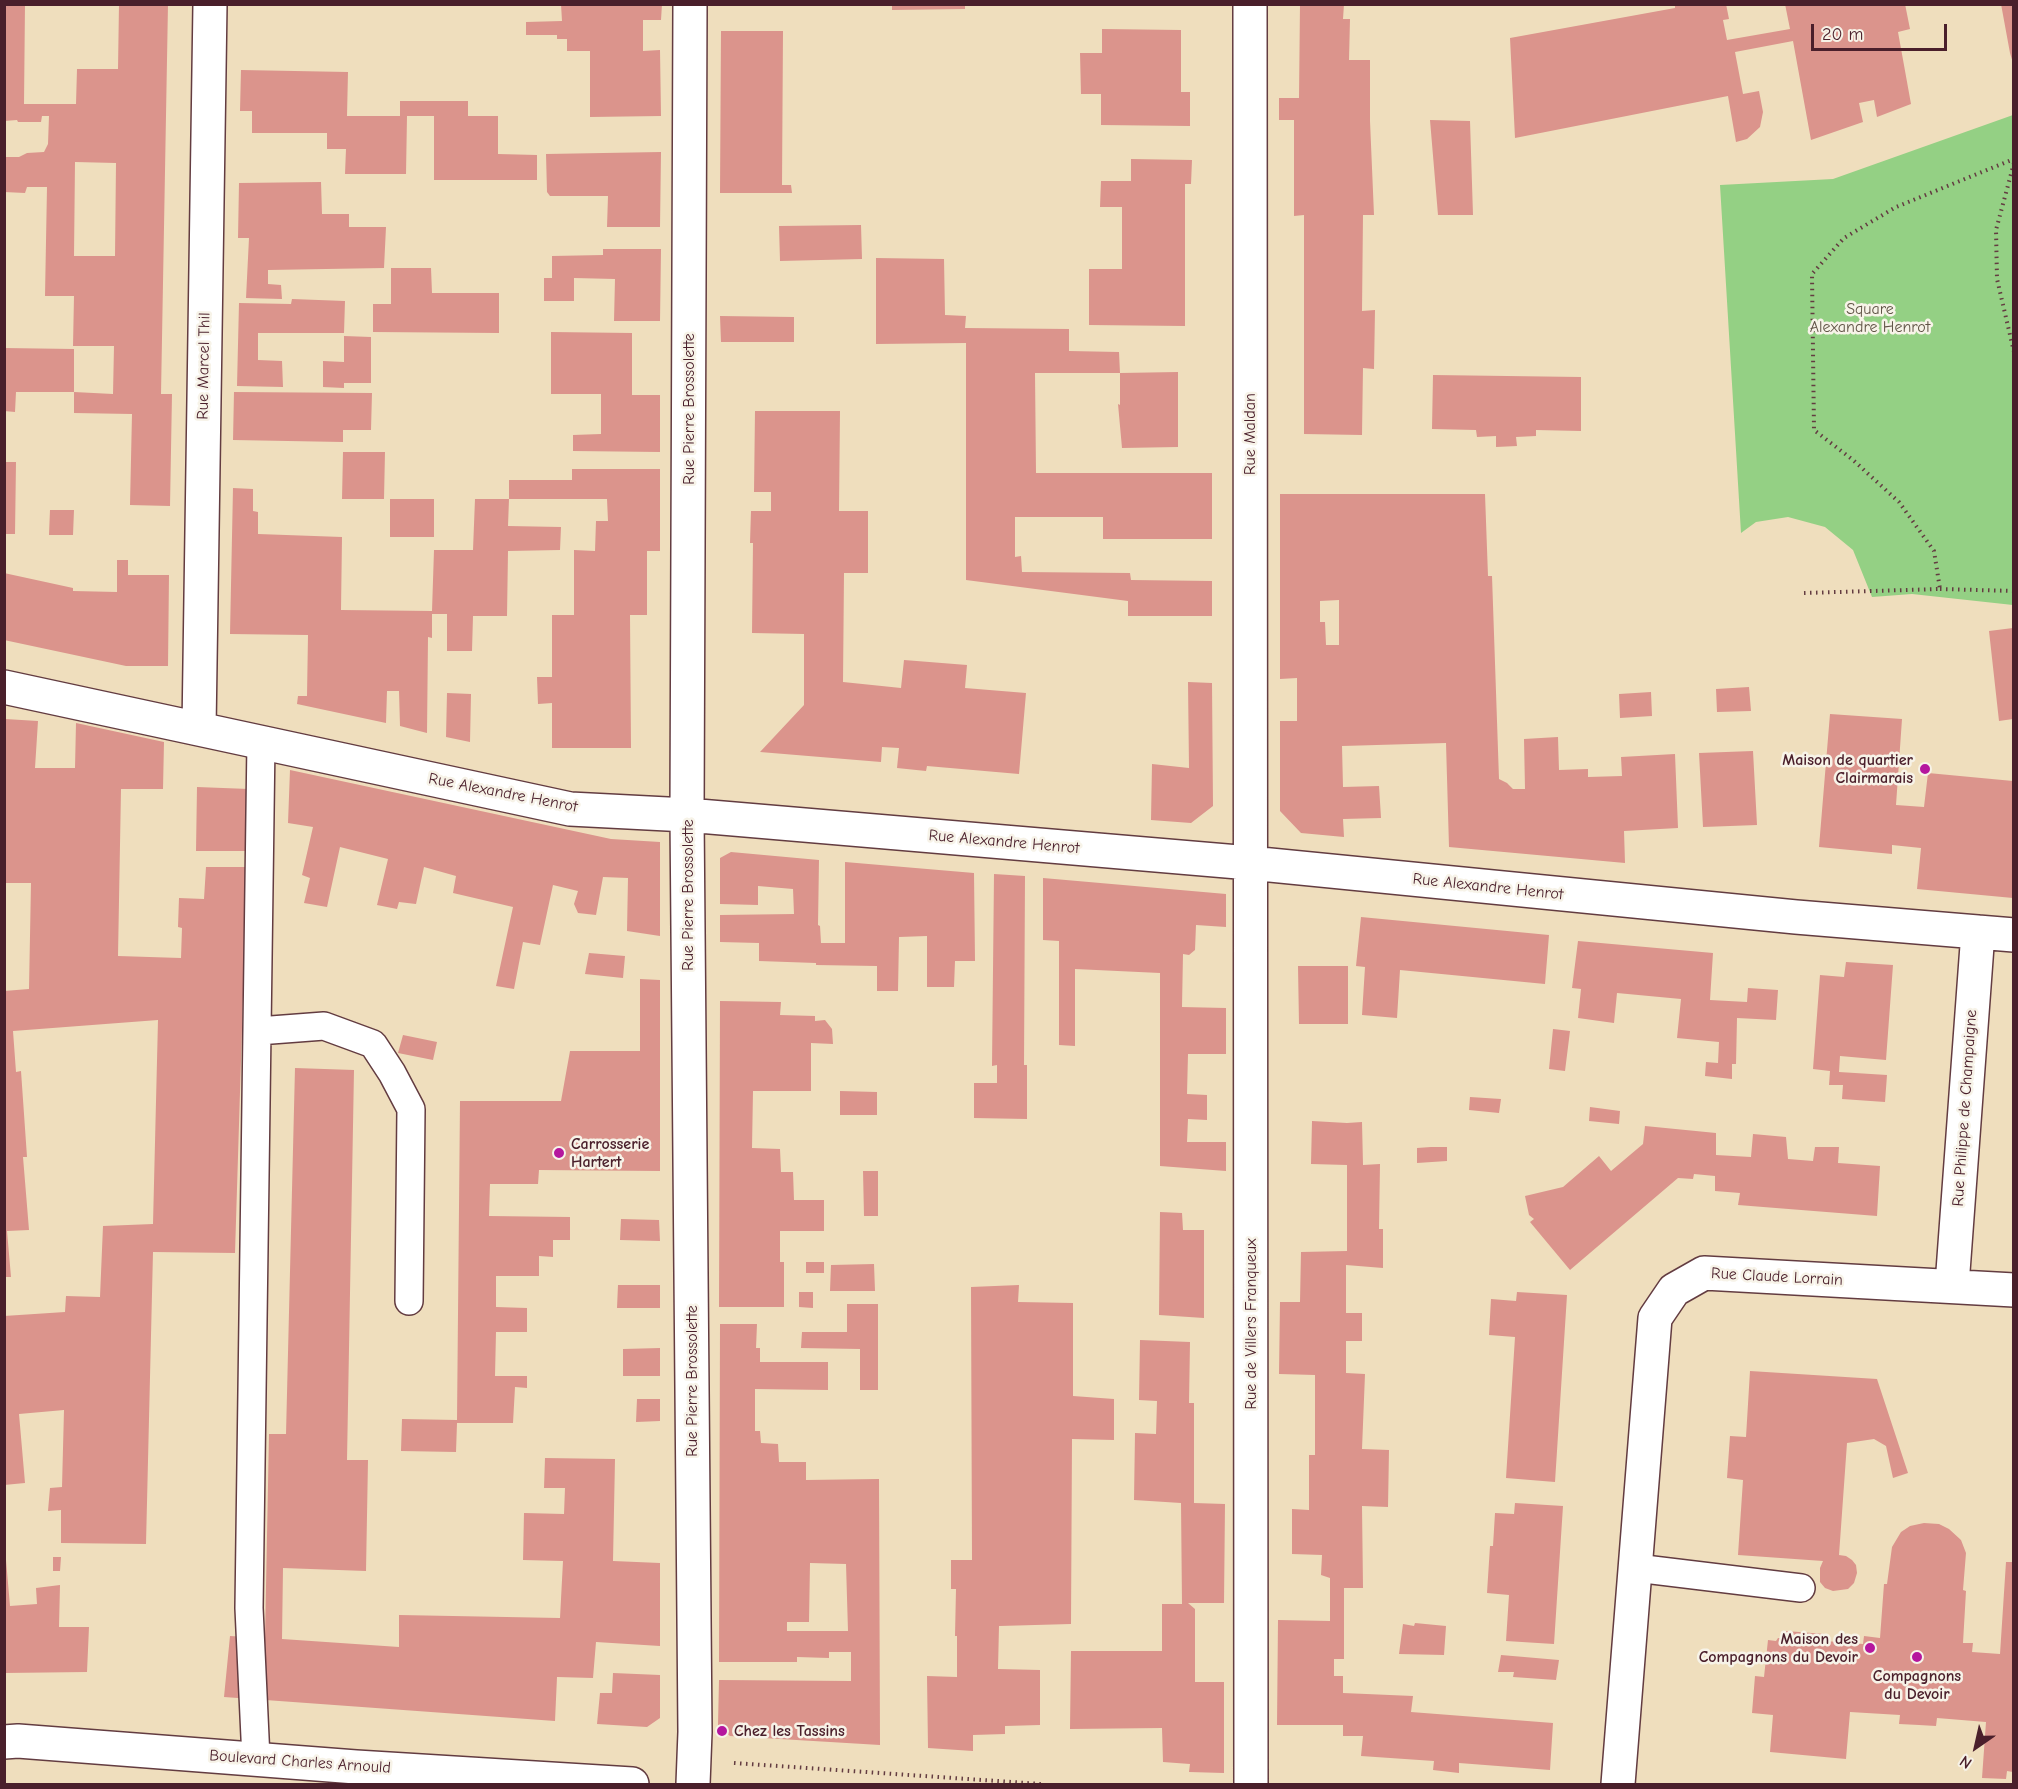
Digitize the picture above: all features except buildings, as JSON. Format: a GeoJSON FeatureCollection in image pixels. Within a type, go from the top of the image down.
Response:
{"type":"FeatureCollection","features":[{"type":"Feature","properties":{"kind":"street","name":"Rue Marcel Thil"},"geometry":{"type":"LineString","coordinates":[[199,728],[210,4]]}},
{"type":"Feature","properties":{"kind":"street","name":"Rue Pierre Brossolette"},"geometry":{"type":"LineString","coordinates":[[690,4],[687,815],[695,1732],[693,1785]]}},
{"type":"Feature","properties":{"kind":"street","name":"Rue Maldan"},"geometry":{"type":"LineString","coordinates":[[1250,4],[1251,864]]}},
{"type":"Feature","properties":{"kind":"street","name":"Rue Alexandre Henrot"},"geometry":{"type":"LineString","coordinates":[[4,687],[570,809],[687,815],[1251,864],[1797,917],[2013,935]]}},
{"type":"Feature","properties":{"kind":"street","name":"Rue de Villers Franqueux"},"geometry":{"type":"LineString","coordinates":[[1251,864],[1251,1785]]}},
{"type":"Feature","properties":{"kind":"street","name":"Rue Philippe de Champaigne"},"geometry":{"type":"LineString","coordinates":[[1952,1285],[1978,932]]}},
{"type":"Feature","properties":{"kind":"street","name":"Rue Claude Lorrain"},"geometry":{"type":"LineString","coordinates":[[1618,1785],[1655,1318],[1674,1290],[1704,1273],[2013,1290]]}},
{"type":"Feature","properties":{"kind":"street","name":"Boulevard Charles Arnould"},"geometry":{"type":"LineString","coordinates":[[4,1742],[18,1741],[632,1785]]}},
{"type":"Feature","properties":{"kind":"lane"},"geometry":{"type":"LineString","coordinates":[[256,1759],[249,1608],[261,741]]}},
{"type":"Feature","properties":{"kind":"lane"},"geometry":{"type":"LineString","coordinates":[[258,1031],[324,1026],[374,1044],[392,1073],[411,1109],[409,1301]]}},
{"type":"Feature","properties":{"kind":"lane"},"geometry":{"type":"LineString","coordinates":[[1636,1568],[1801,1588]]}},
{"type":"Feature","properties":{"kind":"path"},"geometry":{"type":"LineString","coordinates":[[2013,161],[1996,230],[1997,279],[2013,352]]}},
{"type":"Feature","properties":{"kind":"path"},"geometry":{"type":"LineString","coordinates":[[1940,589],[1934,551],[1899,502],[1853,460],[1814,430],[1812,273],[1844,238],[1896,207],[2013,161]]}},
{"type":"Feature","properties":{"kind":"path"},"geometry":{"type":"LineString","coordinates":[[1804,593],[1940,589],[2013,591]]}},
{"type":"Feature","properties":{"kind":"green space","name":"Square Alexandre Henrot"},"geometry":{"type":"Polygon","coordinates":[[[2013,115],[2013,605],[1912,594],[1872,597],[1853,550],[1825,527],[1788,517],[1756,522],[1741,533],[1720,185],[1833,179],[2013,115]]]}},
{"type":"Feature","properties":{"kind":"place","name":"Maison de quartier Clairmarais"},"geometry":{"type":"Point","coordinates":[1925,769]}},
{"type":"Feature","properties":{"kind":"place","name":"Carrosserie Hartert"},"geometry":{"type":"Point","coordinates":[559,1153]}},
{"type":"Feature","properties":{"kind":"place","name":"Maison des Compagnons du Devoir"},"geometry":{"type":"Point","coordinates":[1870,1648]}},
{"type":"Feature","properties":{"kind":"place","name":"Compagnons du Devoir"},"geometry":{"type":"Point","coordinates":[1917,1657]}},
{"type":"Feature","properties":{"kind":"place","name":"Chez les Tassins"},"geometry":{"type":"Point","coordinates":[722,1731]}}]}
